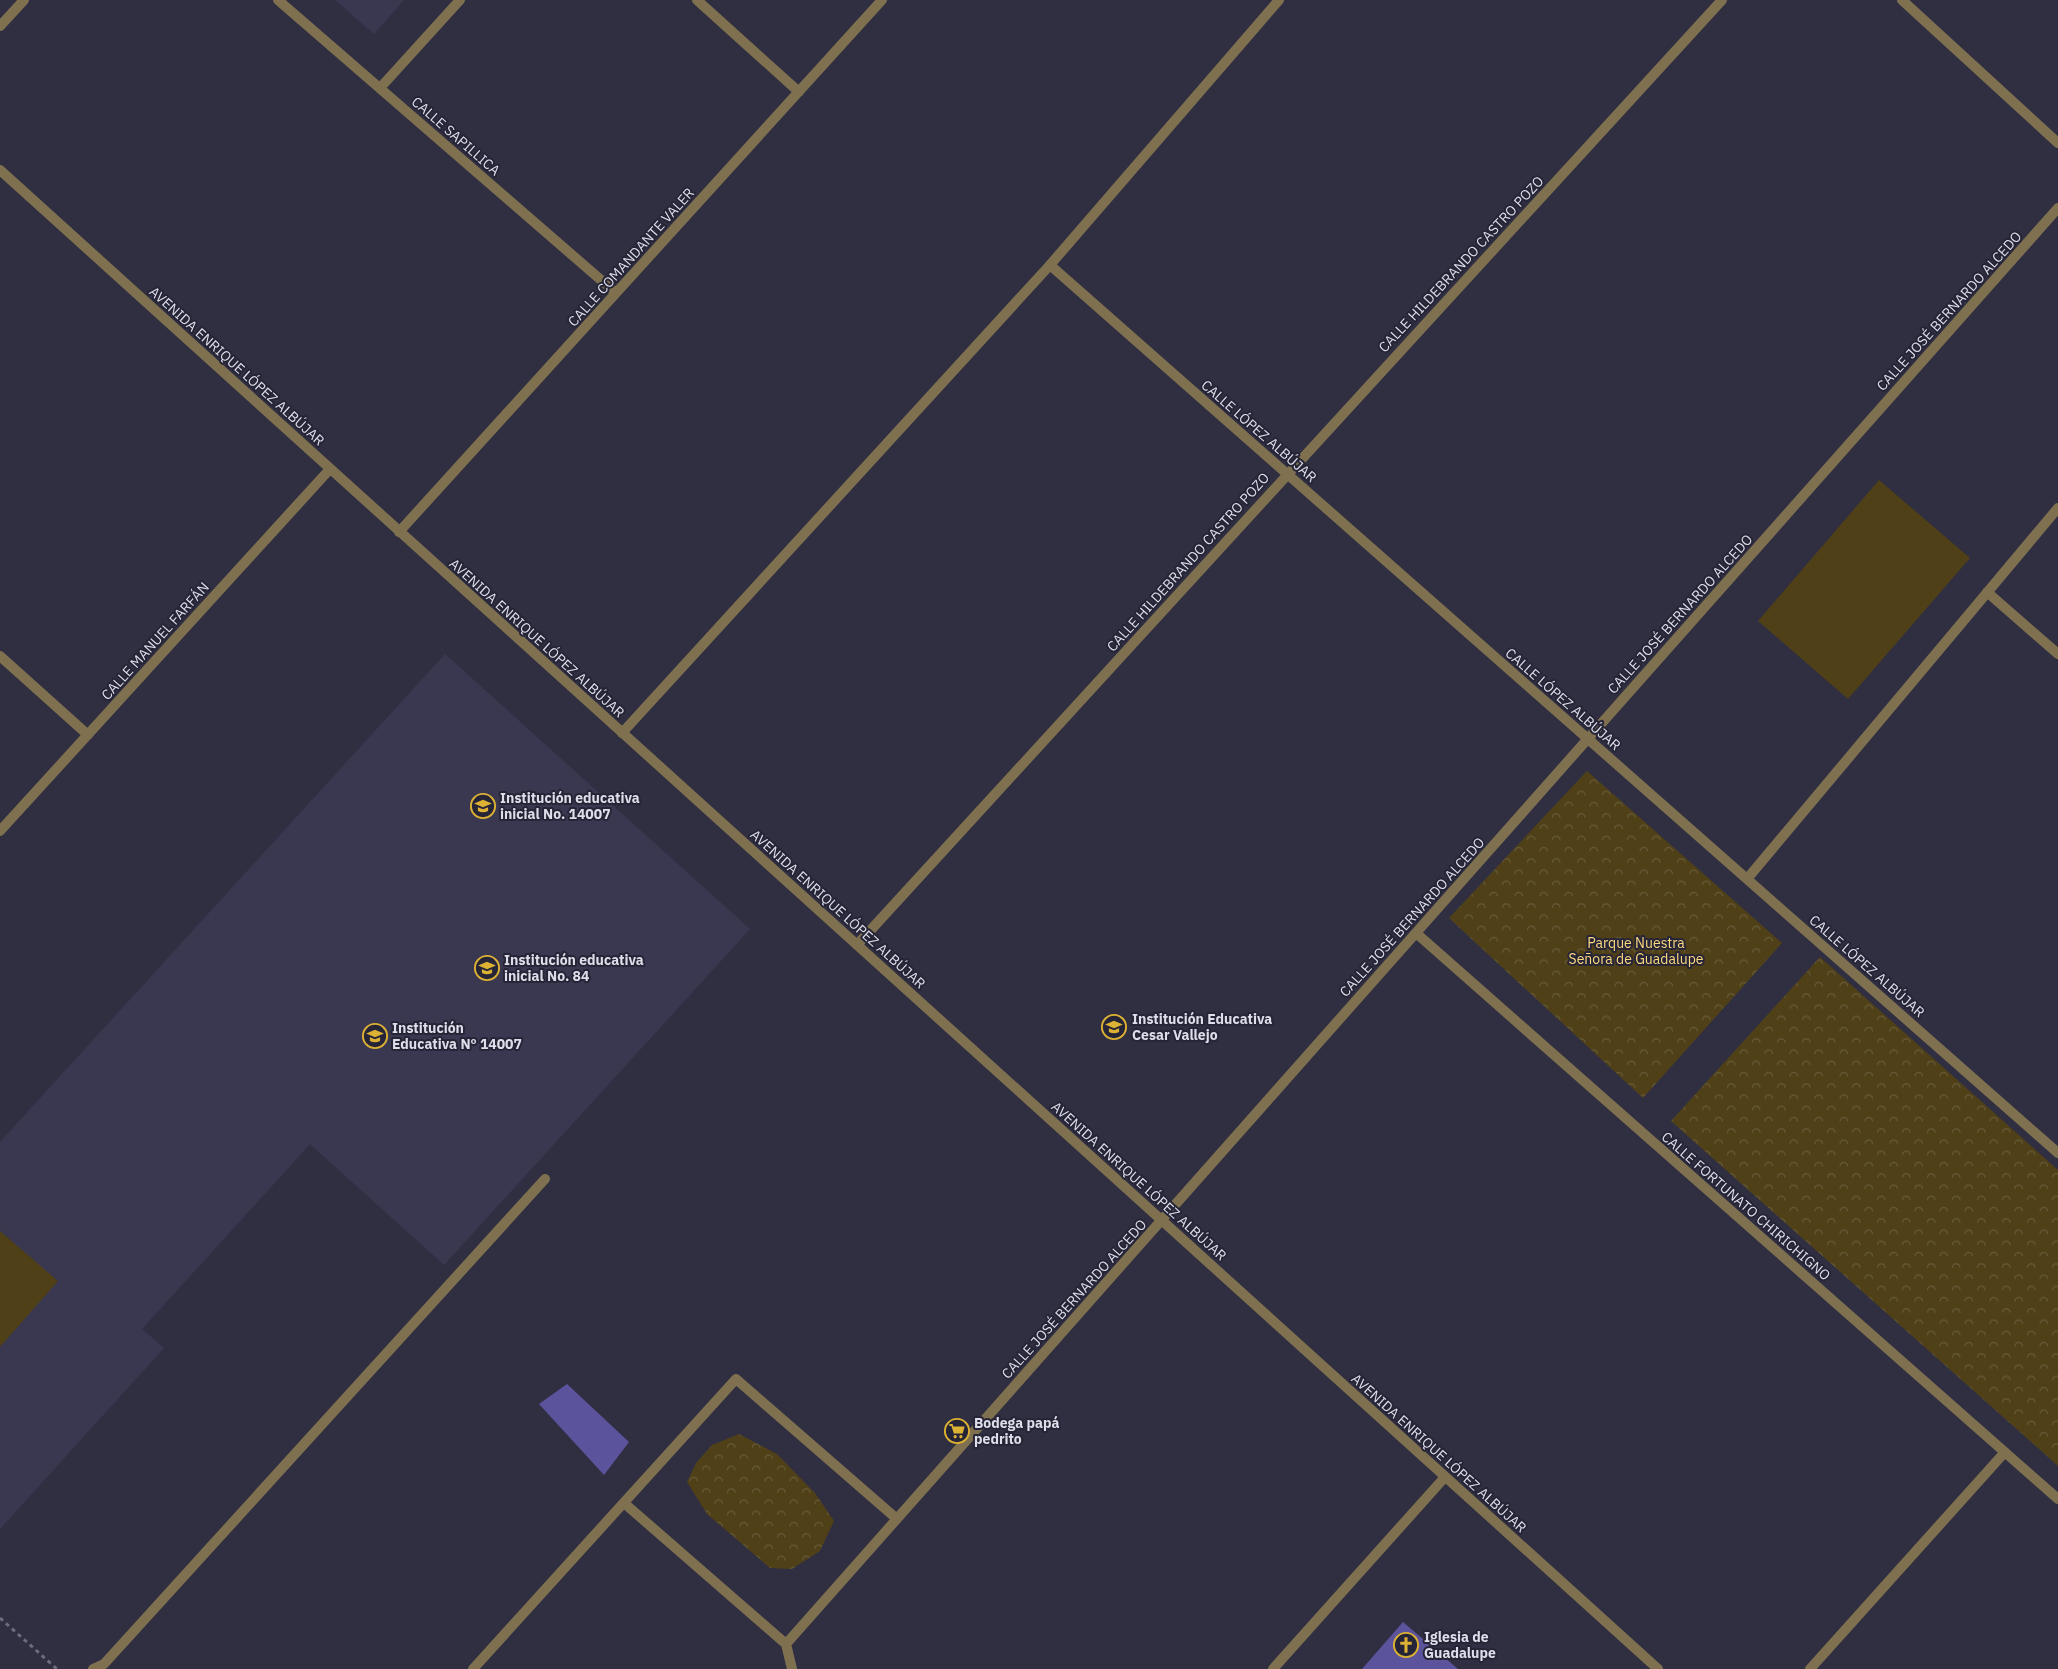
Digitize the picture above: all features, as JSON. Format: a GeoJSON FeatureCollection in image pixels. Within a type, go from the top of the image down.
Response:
{"type":"FeatureCollection","features":[{"type":"Feature","properties":{"kind":"street"},"geometry":{"type":"LineString","coordinates":[[0,26],[24,0]]}},
{"type":"Feature","properties":{"kind":"street","name":"CALLE SAPILLICA"},"geometry":{"type":"LineString","coordinates":[[278,0],[616,293]]}},
{"type":"Feature","properties":{"kind":"street"},"geometry":{"type":"LineString","coordinates":[[380,88],[460,0]]}},
{"type":"Feature","properties":{"kind":"street"},"geometry":{"type":"LineString","coordinates":[[697,0],[799,92]]}},
{"type":"Feature","properties":{"kind":"street","name":"CALLE COMANDANTE VALER"},"geometry":{"type":"LineString","coordinates":[[399,532],[882,0]]}},
{"type":"Feature","properties":{"kind":"street"},"geometry":{"type":"LineString","coordinates":[[622,733],[1050,265],[1279,0]]}},
{"type":"Feature","properties":{"kind":"street","name":"CALLE HILDEBRANDO CASTRO POZO"},"geometry":{"type":"LineString","coordinates":[[857,945],[1722,0]]}},
{"type":"Feature","properties":{"kind":"street"},"geometry":{"type":"LineString","coordinates":[[1902,0],[2058,143]]}},
{"type":"Feature","properties":{"kind":"street","name":"AVENIDA ENRIQUE LÓPEZ ALBÚJAR"},"geometry":{"type":"LineString","coordinates":[[0,170],[1658,1669]]}},
{"type":"Feature","properties":{"kind":"street","name":"CALLE JOSÉ BERNARDO ALCEDO"},"geometry":{"type":"LineString","coordinates":[[786,1644],[2058,208]]}},
{"type":"Feature","properties":{"kind":"street","name":"CALLE LÓPEZ ALBÚJAR"},"geometry":{"type":"LineString","coordinates":[[1050,265],[2058,1153]]}},
{"type":"Feature","properties":{"kind":"street","name":"CALLE MANUEL FARFÁN"},"geometry":{"type":"LineString","coordinates":[[0,831],[330,469]]}},
{"type":"Feature","properties":{"kind":"street"},"geometry":{"type":"LineString","coordinates":[[1748,879],[2058,508]]}},
{"type":"Feature","properties":{"kind":"street"},"geometry":{"type":"LineString","coordinates":[[1987,592],[2058,654]]}},
{"type":"Feature","properties":{"kind":"street"},"geometry":{"type":"LineString","coordinates":[[0,656],[88,734]]}},
{"type":"Feature","properties":{"kind":"street","name":"CALLE FORTUNATO CHIRICHIGNO"},"geometry":{"type":"LineString","coordinates":[[1416,933],[2058,1499]]}},
{"type":"Feature","properties":{"kind":"street"},"geometry":{"type":"LineString","coordinates":[[93,1669],[104,1664],[545,1179]]}},
{"type":"Feature","properties":{"kind":"street"},"geometry":{"type":"LineString","coordinates":[[473,1669],[736,1379],[897,1519]]}},
{"type":"Feature","properties":{"kind":"street"},"geometry":{"type":"LineString","coordinates":[[1810,1669],[2005,1452]]}},
{"type":"Feature","properties":{"kind":"street"},"geometry":{"type":"LineString","coordinates":[[1273,1669],[1445,1477]]}},
{"type":"Feature","properties":{"kind":"street"},"geometry":{"type":"LineString","coordinates":[[624,1503],[786,1644],[792,1669]]}},
{"type":"Feature","properties":{"kind":"path"},"geometry":{"type":"LineString","coordinates":[[0,1618],[57,1669]]}},
{"type":"Feature","properties":{"kind":"shaded area"},"geometry":{"type":"Polygon","coordinates":[[[335,0],[404,0],[374,34],[335,0]]]}},
{"type":"Feature","properties":{"kind":"shaded area","name":"Institución Educativa Nº 14007"},"geometry":{"type":"Polygon","coordinates":[[[445,654],[750,929],[444,1265],[310,1144],[142,1329],[164,1348],[0,1529],[0,1142],[445,654]]]}},
{"type":"Feature","properties":{"kind":"green space"},"geometry":{"type":"Polygon","coordinates":[[[1879,480],[1970,558],[1848,699],[1758,621],[1879,480]]]}},
{"type":"Feature","properties":{"kind":"green space","name":"Parque Nuestra Señora de Guadalupe"},"geometry":{"type":"Polygon","coordinates":[[[1587,771],[1782,943],[1643,1098],[1449,918],[1587,771]]]}},
{"type":"Feature","properties":{"kind":"green space"},"geometry":{"type":"Polygon","coordinates":[[[1820,957],[2058,1170],[2058,1466],[1671,1121],[1820,957]]]}},
{"type":"Feature","properties":{"kind":"green space"},"geometry":{"type":"Polygon","coordinates":[[[0,1231],[58,1281],[0,1347],[0,1231]]]}},
{"type":"Feature","properties":{"kind":"green space"},"geometry":{"type":"Polygon","coordinates":[[[739,1434],[777,1454],[815,1493],[834,1521],[820,1551],[792,1569],[770,1568],[707,1514],[687,1482],[696,1463],[712,1445],[739,1434]]]}},
{"type":"Feature","properties":{"kind":"building"},"geometry":{"type":"Polygon","coordinates":[[[567,1384],[629,1442],[604,1475],[539,1404],[567,1384]]]}},
{"type":"Feature","properties":{"kind":"building","name":"Iglesia de Guadalupe"},"geometry":{"type":"Polygon","coordinates":[[[1403,1622],[1458,1669],[1362,1669],[1403,1622]]]}},
{"type":"Feature","properties":{"kind":"place","name":"Institución educativa inicial No. 14007"},"geometry":{"type":"Point","coordinates":[483,806]}},
{"type":"Feature","properties":{"kind":"place","name":"Institución educativa inicial No. 84"},"geometry":{"type":"Point","coordinates":[487,968]}},
{"type":"Feature","properties":{"kind":"place","name":"Institución Educativa Cesar Vallejo"},"geometry":{"type":"Point","coordinates":[1114,1027]}},
{"type":"Feature","properties":{"kind":"place","name":"Institución Educativa Nº 14007"},"geometry":{"type":"Point","coordinates":[375,1036]}},
{"type":"Feature","properties":{"kind":"place","name":"Bodega papá pedrito"},"geometry":{"type":"Point","coordinates":[957,1431]}},
{"type":"Feature","properties":{"kind":"place","name":"Iglesia de Guadalupe"},"geometry":{"type":"Point","coordinates":[1406,1645]}}]}
